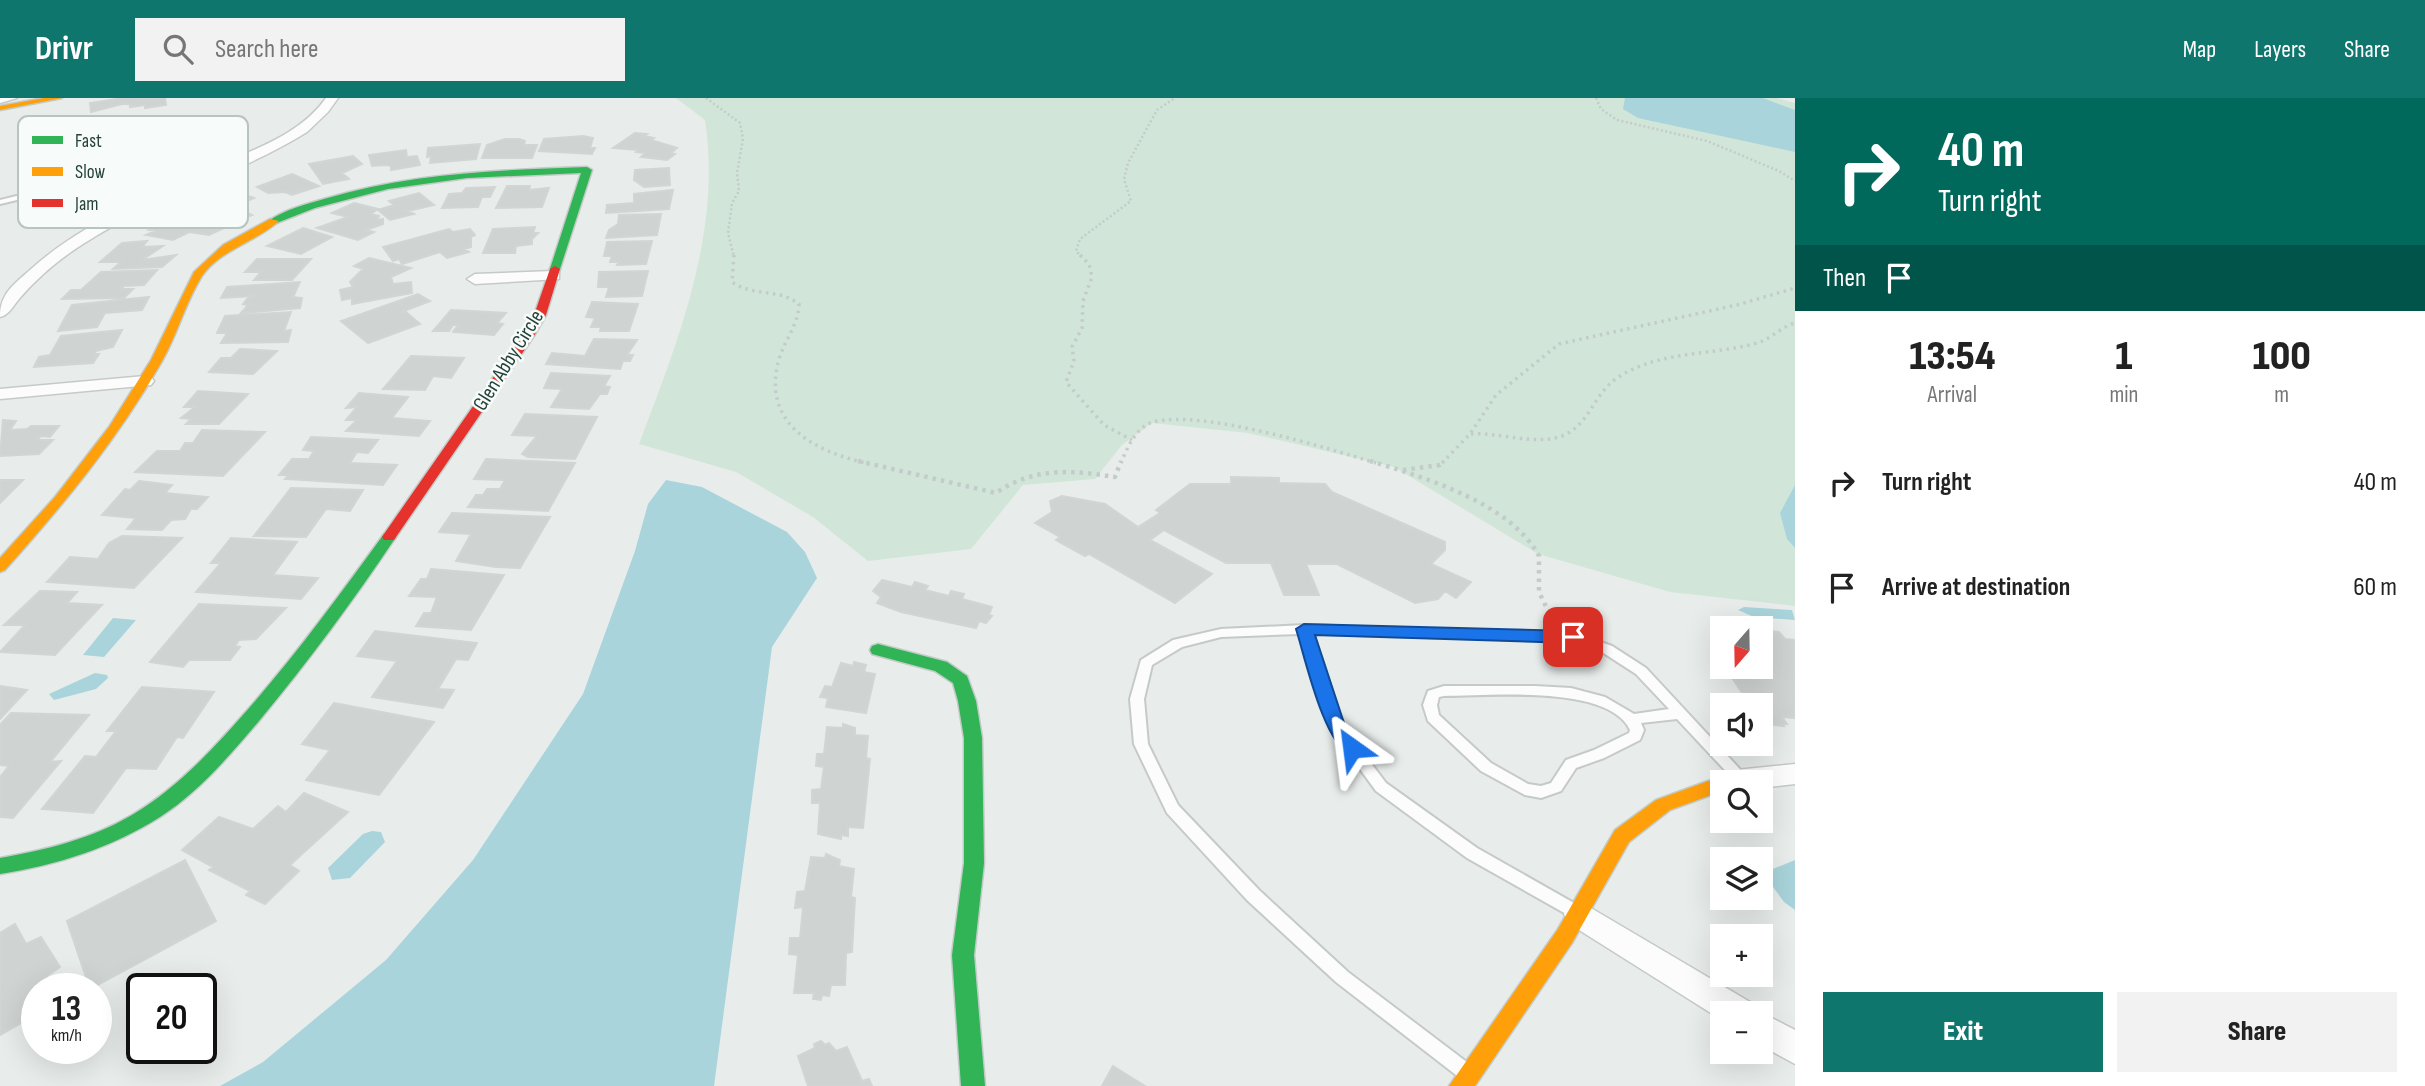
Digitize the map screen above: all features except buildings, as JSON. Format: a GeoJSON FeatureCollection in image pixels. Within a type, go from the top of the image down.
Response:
{"type":"FeatureCollection","features":[{"type":"Feature","properties":{"kind":"street"},"geometry":{"type":"LineString","coordinates":[[0,100],[11,98]]}},
{"type":"Feature","properties":{"kind":"street"},"geometry":{"type":"LineString","coordinates":[[0,108],[56,98]]}},
{"type":"Feature","properties":{"kind":"street"},"geometry":{"type":"LineString","coordinates":[[248,157],[279,142],[314,120],[332,98]]}},
{"type":"Feature","properties":{"kind":"street","name":"Glen Abby Circle"},"geometry":{"type":"LineString","coordinates":[[0,567],[87,466],[145,382],[190,286],[211,260],[248,233],[273,220],[347,194],[452,175],[587,170],[540,315],[528,336],[322,633],[266,702],[194,781],[146,816],[115,834],[71,852],[32,862],[0,866]]}},
{"type":"Feature","properties":{"kind":"street"},"geometry":{"type":"LineString","coordinates":[[0,312],[27,280],[72,245],[102,228]]}},
{"type":"Feature","properties":{"kind":"street"},"geometry":{"type":"LineString","coordinates":[[475,279],[553,276]]}},
{"type":"Feature","properties":{"kind":"street"},"geometry":{"type":"LineString","coordinates":[[0,394],[145,382]]}},
{"type":"Feature","properties":{"kind":"street"},"geometry":{"type":"LineString","coordinates":[[878,650],[941,666],[961,680],[967,701],[973,738],[974,863],[963,955],[973,1086]]}},
{"type":"Feature","properties":{"kind":"street"},"geometry":{"type":"LineString","coordinates":[[1773,776],[1795,774]]}},
{"type":"Feature","properties":{"kind":"street"},"geometry":{"type":"LineString","coordinates":[[1465,1080],[1579,914],[1612,851],[1631,827],[1661,805],[1693,790],[1710,786]]}},
{"type":"Feature","properties":{"kind":"street"},"geometry":{"type":"LineString","coordinates":[[1579,914],[1720,1001]]}},
{"type":"Feature","properties":{"kind":"street"},"geometry":{"type":"LineString","coordinates":[[1773,1035],[1795,1048]]}},
{"type":"Feature","properties":{"kind":"lane"},"geometry":{"type":"LineString","coordinates":[[0,202],[18,198]]}},
{"type":"Feature","properties":{"kind":"lane"},"geometry":{"type":"LineString","coordinates":[[1304,629],[1337,728],[1381,787],[1472,853],[1579,914]]}},
{"type":"Feature","properties":{"kind":"lane"},"geometry":{"type":"LineString","coordinates":[[1465,1080],[1342,976],[1253,895],[1171,809],[1141,744],[1137,699],[1146,663],[1178,643],[1221,633],[1304,629],[1564,637],[1606,649],[1641,671],[1681,713],[1722,770]]}},
{"type":"Feature","properties":{"kind":"lane"},"geometry":{"type":"LineString","coordinates":[[1632,719],[1637,730],[1635,736],[1571,764],[1556,787],[1541,792],[1525,789],[1486,767],[1433,717],[1430,705],[1433,694],[1444,691],[1566,694],[1591,696],[1632,719],[1681,713]]}},
{"type":"Feature","properties":{"kind":"path"},"geometry":{"type":"LineString","coordinates":[[706,98],[740,123],[743,139],[737,173],[739,191],[732,204],[728,233],[734,256],[732,282],[742,289],[786,295],[799,304],[800,312],[779,360],[776,399],[779,412],[806,441],[848,459],[996,493],[1016,480],[1042,472],[1088,472],[1115,477],[1132,440],[1154,421],[1214,422],[1395,469],[1455,491],[1486,510],[1530,544],[1539,556],[1542,569],[1538,590],[1542,603],[1564,637]]}},
{"type":"Feature","properties":{"kind":"path"},"geometry":{"type":"LineString","coordinates":[[1132,440],[1104,425],[1066,382],[1074,361],[1072,347],[1082,328],[1083,301],[1092,277],[1092,270],[1076,251],[1076,245],[1080,239],[1132,201],[1124,179],[1128,163],[1157,110],[1175,98]]}},
{"type":"Feature","properties":{"kind":"path"},"geometry":{"type":"LineString","coordinates":[[1597,98],[1601,109],[1617,120],[1714,143],[1779,171],[1795,181]]}},
{"type":"Feature","properties":{"kind":"path"},"geometry":{"type":"LineString","coordinates":[[1395,469],[1417,470],[1440,465],[1470,434],[1496,394],[1559,344],[1737,305],[1795,288]]}},
{"type":"Feature","properties":{"kind":"path"},"geometry":{"type":"LineString","coordinates":[[1470,434],[1528,438],[1563,436],[1588,415],[1606,387],[1636,369],[1712,348],[1761,342],[1795,323]]}},
{"type":"Feature","properties":{"kind":"green space"},"geometry":{"type":"Polygon","coordinates":[[[676,98],[1777,98],[1795,103],[1795,606],[1670,592],[1538,554],[1394,467],[1248,433],[1152,423],[1122,445],[1095,479],[1023,485],[971,549],[868,561],[813,517],[736,472],[639,444],[682,326],[702,245],[707,204],[709,162],[705,120],[676,98]]]}},
{"type":"Feature","properties":{"kind":"water"},"geometry":{"type":"Polygon","coordinates":[[[1625,98],[1763,98],[1795,110],[1795,152],[1638,118],[1623,109],[1625,98]]]}},
{"type":"Feature","properties":{"kind":"water"},"geometry":{"type":"Polygon","coordinates":[[[666,480],[702,487],[787,532],[805,552],[817,578],[772,647],[714,1086],[220,1086],[263,1062],[386,960],[473,860],[583,694],[635,551],[648,504],[666,480]]]}},
{"type":"Feature","properties":{"kind":"water"},"geometry":{"type":"Polygon","coordinates":[[[1795,485],[1795,548],[1787,539],[1780,513],[1795,485]]]}},
{"type":"Feature","properties":{"kind":"water"},"geometry":{"type":"Polygon","coordinates":[[[1744,607],[1792,610],[1795,620],[1752,616],[1738,610],[1744,607]]]}},
{"type":"Feature","properties":{"kind":"water"},"geometry":{"type":"Polygon","coordinates":[[[113,618],[136,620],[104,657],[83,655],[113,618]]]}},
{"type":"Feature","properties":{"kind":"water"},"geometry":{"type":"Polygon","coordinates":[[[95,673],[107,675],[108,678],[96,689],[54,700],[49,694],[95,673]]]}},
{"type":"Feature","properties":{"kind":"water"},"geometry":{"type":"Polygon","coordinates":[[[381,832],[385,842],[350,878],[332,880],[328,868],[363,834],[381,832]]]}},
{"type":"Feature","properties":{"kind":"water"},"geometry":{"type":"Polygon","coordinates":[[[1795,860],[1795,910],[1784,902],[1773,887],[1773,869],[1795,860]]]}},
{"type":"Feature","properties":{"kind":"traffic: fast"},"geometry":{"type":"LineString","coordinates":[[274,221],[350,194],[388,186],[467,176],[587,170],[555,269]]}},
{"type":"Feature","properties":{"kind":"traffic: fast"},"geometry":{"type":"LineString","coordinates":[[0,866],[61,853],[99,840],[136,822],[179,793],[223,750],[282,681],[389,537]]}},
{"type":"Feature","properties":{"kind":"traffic: fast"},"geometry":{"type":"LineString","coordinates":[[878,650],[941,666],[961,680],[967,701],[973,738],[974,863],[963,955],[973,1086]]}},
{"type":"Feature","properties":{"kind":"traffic: slow"},"geometry":{"type":"LineString","coordinates":[[0,108],[58,98]]}},
{"type":"Feature","properties":{"kind":"traffic: slow"},"geometry":{"type":"LineString","coordinates":[[0,567],[60,500],[115,429],[157,360],[198,274],[227,247],[274,221]]}},
{"type":"Feature","properties":{"kind":"traffic: slow"},"geometry":{"type":"LineString","coordinates":[[1461,1086],[1565,936],[1622,836],[1663,805],[1710,787]]}},
{"type":"Feature","properties":{"kind":"traffic: jam"},"geometry":{"type":"LineString","coordinates":[[389,537],[528,336],[540,315],[555,269]]}},
{"type":"Feature","properties":{"kind":"route"},"geometry":{"type":"LineString","coordinates":[[1352,748],[1337,728],[1304,629],[1573,637]]}}]}
